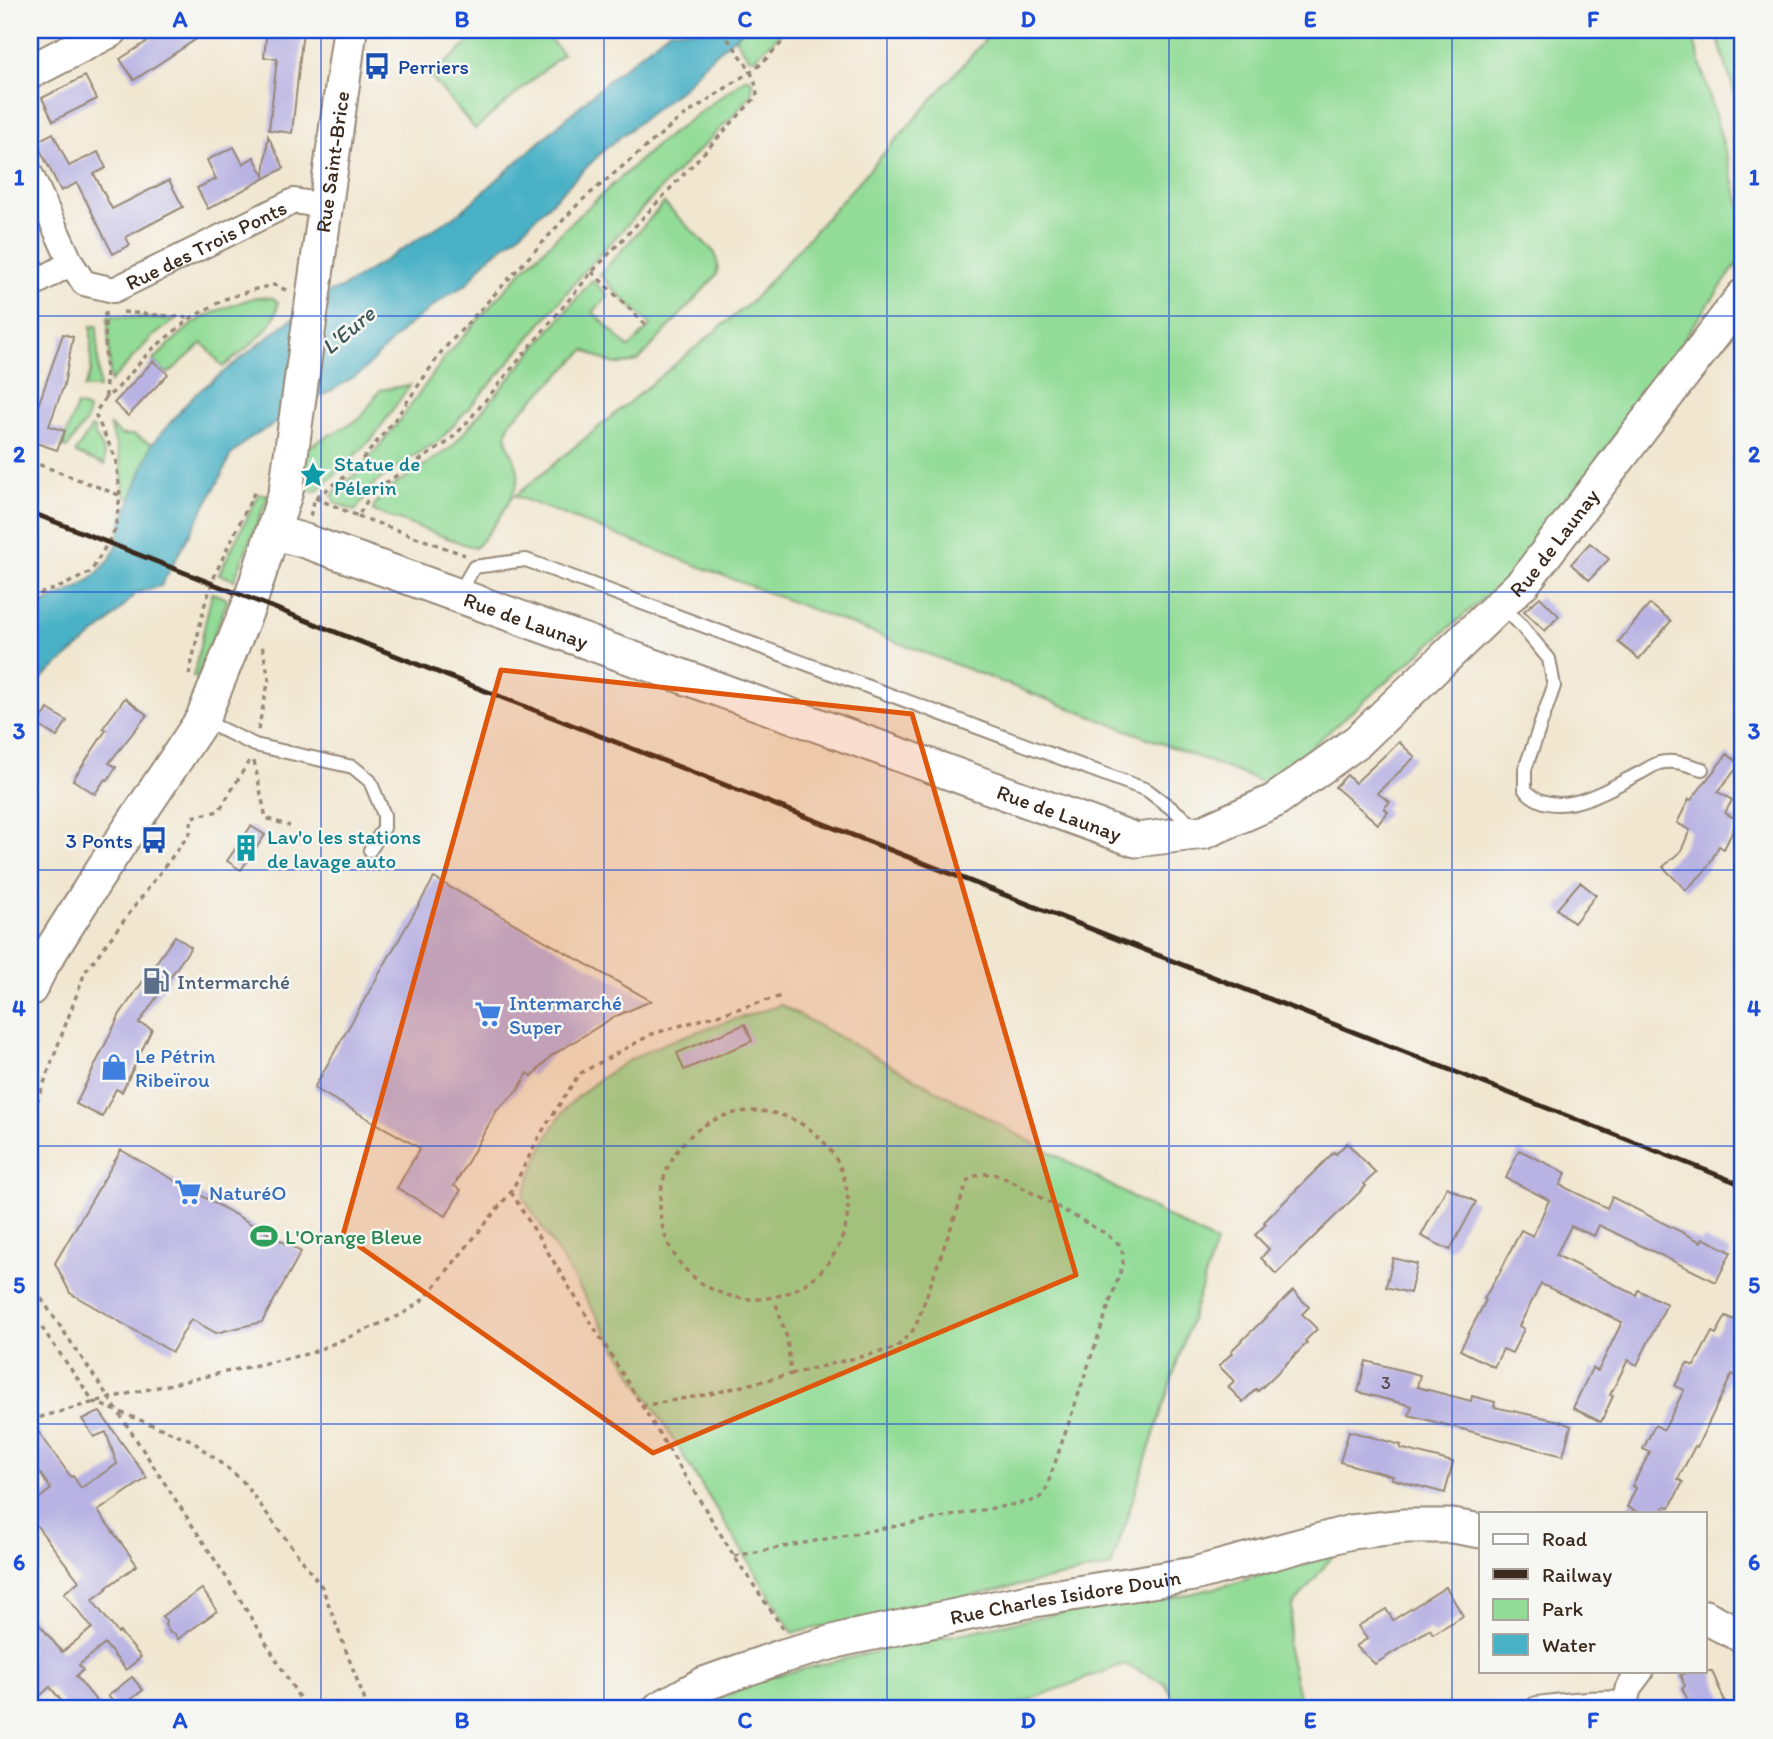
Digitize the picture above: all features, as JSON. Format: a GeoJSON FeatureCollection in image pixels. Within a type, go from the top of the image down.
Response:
{"type":"FeatureCollection","features":[{"type":"Feature","properties":{"kind":"street"},"geometry":{"type":"LineString","coordinates":[[30,72],[111,30]]}},
{"type":"Feature","properties":{"kind":"street","name":"Rue Saint-Brice"},"geometry":{"type":"LineString","coordinates":[[30,989],[42,965],[102,870],[202,720],[249,605],[288,536],[286,491],[296,418],[301,292],[326,206],[350,30]]}},
{"type":"Feature","properties":{"kind":"street","name":"Rue des Trois Ponts"},"geometry":{"type":"LineString","coordinates":[[30,173],[71,263],[84,283],[104,299],[114,290],[294,201],[326,206]]}},
{"type":"Feature","properties":{"kind":"street"},"geometry":{"type":"LineString","coordinates":[[36,282],[71,263]]}},
{"type":"Feature","properties":{"kind":"street","name":"Rue de Launay"},"geometry":{"type":"LineString","coordinates":[[288,536],[1136,840],[1204,832],[1273,801],[1358,741],[1524,582],[1743,296]]}},
{"type":"Feature","properties":{"kind":"street","name":"Rue Charles Isidore Douin"},"geometry":{"type":"LineString","coordinates":[[659,1709],[704,1684],[844,1639],[1028,1601],[1194,1574],[1351,1532],[1405,1526],[1452,1526],[1479,1531]]}},
{"type":"Feature","properties":{"kind":"street"},"geometry":{"type":"LineString","coordinates":[[1706,1618],[1743,1636]]}},
{"type":"Feature","properties":{"kind":"street"},"geometry":{"type":"LineString","coordinates":[[1537,1709],[1579,1704],[1626,1707],[1629,1687],[1640,1672]]}},
{"type":"Feature","properties":{"kind":"lane"},"geometry":{"type":"LineString","coordinates":[[30,254],[36,282]]}},
{"type":"Feature","properties":{"kind":"lane"},"geometry":{"type":"LineString","coordinates":[[457,595],[474,567],[526,560],[1147,790],[1204,832]]}},
{"type":"Feature","properties":{"kind":"lane"},"geometry":{"type":"LineString","coordinates":[[1500,605],[1549,659],[1554,686],[1525,769],[1525,790],[1534,800],[1555,805],[1587,799],[1659,763],[1679,762],[1702,769]]}},
{"type":"Feature","properties":{"kind":"lane"},"geometry":{"type":"LineString","coordinates":[[202,720],[254,750],[353,767],[370,781],[384,815],[384,828],[370,850]]}},
{"type":"Feature","properties":{"kind":"path"},"geometry":{"type":"LineString","coordinates":[[358,516],[373,491],[456,434],[592,272],[757,96],[757,86],[751,71],[721,30]]}},
{"type":"Feature","properties":{"kind":"path"},"geometry":{"type":"LineString","coordinates":[[288,536],[315,498],[342,480],[367,454],[396,418],[442,351],[579,202],[678,120],[760,65],[794,30]]}},
{"type":"Feature","properties":{"kind":"path"},"geometry":{"type":"LineString","coordinates":[[592,272],[649,328]]}},
{"type":"Feature","properties":{"kind":"path"},"geometry":{"type":"LineString","coordinates":[[30,597],[60,587],[91,572],[115,530],[120,496],[116,459],[96,415],[106,397],[116,390],[150,351],[191,318],[225,299],[274,285],[301,292]]}},
{"type":"Feature","properties":{"kind":"path"},"geometry":{"type":"LineString","coordinates":[[106,397],[104,299],[191,318]]}},
{"type":"Feature","properties":{"kind":"path"},"geometry":{"type":"LineString","coordinates":[[30,461],[120,496]]}},
{"type":"Feature","properties":{"kind":"path"},"geometry":{"type":"LineString","coordinates":[[187,682],[204,607],[216,572],[257,488]]}},
{"type":"Feature","properties":{"kind":"path"},"geometry":{"type":"LineString","coordinates":[[315,498],[468,556],[481,566]]}},
{"type":"Feature","properties":{"kind":"path"},"geometry":{"type":"LineString","coordinates":[[30,1121],[85,972],[190,833],[192,817],[219,811],[254,750],[269,678],[262,644]]}},
{"type":"Feature","properties":{"kind":"path"},"geometry":{"type":"LineString","coordinates":[[254,750],[266,818],[290,826]]}},
{"type":"Feature","properties":{"kind":"path"},"geometry":{"type":"LineString","coordinates":[[30,1420],[109,1398],[311,1353],[401,1315],[425,1298],[511,1192],[540,1135],[579,1074],[652,1034],[782,996]]}},
{"type":"Feature","properties":{"kind":"path"},"geometry":{"type":"LineString","coordinates":[[768,1113],[802,1121],[830,1144],[840,1162],[846,1185],[848,1223],[834,1258],[806,1282],[775,1301],[737,1298],[702,1284],[677,1259],[661,1229],[658,1192],[671,1157],[696,1130],[730,1114],[768,1113]]}},
{"type":"Feature","properties":{"kind":"path"},"geometry":{"type":"LineString","coordinates":[[641,1406],[710,1394],[896,1348],[915,1328],[968,1180],[975,1175],[993,1172],[1103,1232],[1119,1244],[1123,1264],[1045,1492],[1037,1500],[734,1556]]}},
{"type":"Feature","properties":{"kind":"path"},"geometry":{"type":"LineString","coordinates":[[511,1192],[734,1556],[785,1631],[794,1653]]}},
{"type":"Feature","properties":{"kind":"path"},"geometry":{"type":"LineString","coordinates":[[30,1282],[119,1412],[230,1583],[306,1709]]}},
{"type":"Feature","properties":{"kind":"path"},"geometry":{"type":"LineString","coordinates":[[775,1301],[787,1338],[791,1374]]}},
{"type":"Feature","properties":{"kind":"path"},"geometry":{"type":"LineString","coordinates":[[30,1311],[94,1402],[191,1440],[241,1479],[322,1587],[368,1709]]}},
{"type":"Feature","properties":{"kind":"highlighted area"},"geometry":{"type":"Polygon","coordinates":[[[501,670],[912,714],[1076,1275],[653,1453],[343,1235],[501,670]]]}},
{"type":"Feature","properties":{"kind":"green space"},"geometry":{"type":"Polygon","coordinates":[[[484,30],[542,30],[563,54],[475,129],[430,76],[484,30]]]}},
{"type":"Feature","properties":{"kind":"green space"},"geometry":{"type":"Polygon","coordinates":[[[743,30],[784,30],[755,58],[749,58],[735,38],[743,30]]]}},
{"type":"Feature","properties":{"kind":"green space"},"geometry":{"type":"Polygon","coordinates":[[[994,30],[1691,30],[1743,215],[1743,256],[1523,564],[1268,784],[515,496],[752,301],[994,30]]]}},
{"type":"Feature","properties":{"kind":"green space"},"geometry":{"type":"Polygon","coordinates":[[[1715,30],[1743,30],[1743,120],[1715,30]]]}},
{"type":"Feature","properties":{"kind":"green space"},"geometry":{"type":"Polygon","coordinates":[[[746,78],[750,78],[753,85],[751,95],[586,269],[502,371],[440,440],[375,483],[355,511],[335,503],[332,496],[336,490],[357,473],[402,418],[445,357],[521,272],[660,142],[746,78]]]}},
{"type":"Feature","properties":{"kind":"green space"},"geometry":{"type":"Polygon","coordinates":[[[664,203],[715,253],[718,266],[716,276],[639,360],[617,364],[585,350],[512,420],[507,441],[518,472],[518,481],[502,513],[475,548],[373,511],[375,504],[387,490],[452,447],[592,280],[608,296],[593,312],[629,348],[651,325],[600,274],[664,203]]]}},
{"type":"Feature","properties":{"kind":"green space"},"geometry":{"type":"Polygon","coordinates":[[[256,297],[273,298],[278,302],[272,321],[258,339],[223,367],[203,343],[168,374],[153,361],[194,323],[216,311],[256,297]]]}},
{"type":"Feature","properties":{"kind":"green space"},"geometry":{"type":"Polygon","coordinates":[[[108,316],[175,320],[152,337],[110,382],[108,316]]]}},
{"type":"Feature","properties":{"kind":"green space"},"geometry":{"type":"Polygon","coordinates":[[[91,326],[97,326],[99,388],[84,388],[91,371],[91,326]]]}},
{"type":"Feature","properties":{"kind":"green space"},"geometry":{"type":"Polygon","coordinates":[[[410,385],[372,439],[317,491],[312,492],[307,488],[301,473],[304,449],[361,418],[380,390],[410,385]]]}},
{"type":"Feature","properties":{"kind":"green space"},"geometry":{"type":"Polygon","coordinates":[[[77,405],[88,409],[87,420],[67,448],[62,446],[77,405]]]}},
{"type":"Feature","properties":{"kind":"green space"},"geometry":{"type":"Polygon","coordinates":[[[110,426],[121,435],[134,435],[152,444],[131,499],[125,496],[119,455],[110,426]]]}},
{"type":"Feature","properties":{"kind":"green space"},"geometry":{"type":"Polygon","coordinates":[[[92,427],[103,450],[105,465],[75,453],[92,427]]]}},
{"type":"Feature","properties":{"kind":"green space"},"geometry":{"type":"Polygon","coordinates":[[[259,494],[269,494],[234,580],[219,574],[259,494]]]}},
{"type":"Feature","properties":{"kind":"green space"},"geometry":{"type":"Polygon","coordinates":[[[212,593],[228,599],[197,678],[193,677],[212,593]]]}},
{"type":"Feature","properties":{"kind":"green space"},"geometry":{"type":"Polygon","coordinates":[[[781,1005],[1216,1243],[1111,1567],[793,1633],[523,1197],[542,1149],[561,1114],[572,1101],[606,1074],[653,1048],[678,1038],[781,1005]]]}},
{"type":"Feature","properties":{"kind":"green space"},"geometry":{"type":"Polygon","coordinates":[[[1335,1553],[1293,1606],[1287,1645],[1302,1709],[1179,1709],[1165,1683],[1124,1664],[1005,1709],[697,1709],[758,1680],[878,1651],[1068,1611],[1169,1599],[1231,1584],[1335,1553]]]}},
{"type":"Feature","properties":{"kind":"water","name":"L'Eure"},"geometry":{"type":"Polygon","coordinates":[[[670,30],[743,30],[705,63],[686,85],[605,149],[518,235],[486,260],[467,284],[406,327],[361,373],[247,440],[230,456],[161,586],[136,593],[107,624],[30,686],[30,616],[44,603],[91,579],[109,561],[152,444],[193,396],[293,319],[313,299],[343,287],[462,211],[611,78],[670,30]]]}},
{"type":"Feature","properties":{"kind":"building"},"geometry":{"type":"Polygon","coordinates":[[[165,30],[210,30],[134,80],[120,59],[165,30]]]}},
{"type":"Feature","properties":{"kind":"building"},"geometry":{"type":"Polygon","coordinates":[[[267,30],[303,30],[292,133],[269,130],[277,59],[264,57],[267,30]]]}},
{"type":"Feature","properties":{"kind":"building"},"geometry":{"type":"Polygon","coordinates":[[[85,76],[97,99],[53,121],[42,98],[85,76]]]}},
{"type":"Feature","properties":{"kind":"building"},"geometry":{"type":"Polygon","coordinates":[[[53,133],[69,166],[98,152],[106,168],[94,174],[112,209],[169,180],[183,207],[126,237],[130,245],[113,254],[77,183],[61,191],[36,142],[53,133]]]}},
{"type":"Feature","properties":{"kind":"building"},"geometry":{"type":"Polygon","coordinates":[[[268,136],[284,168],[208,209],[197,188],[216,179],[207,160],[234,147],[243,164],[254,157],[264,176],[268,136]]]}},
{"type":"Feature","properties":{"kind":"building"},"geometry":{"type":"Polygon","coordinates":[[[63,334],[73,337],[64,385],[49,426],[65,431],[57,450],[30,441],[30,429],[63,334]]]}},
{"type":"Feature","properties":{"kind":"building"},"geometry":{"type":"Polygon","coordinates":[[[153,361],[168,374],[128,416],[114,403],[153,361]]]}},
{"type":"Feature","properties":{"kind":"building"},"geometry":{"type":"Polygon","coordinates":[[[1590,543],[1609,559],[1589,580],[1571,564],[1590,543]]]}},
{"type":"Feature","properties":{"kind":"building"},"geometry":{"type":"Polygon","coordinates":[[[1540,597],[1559,616],[1545,631],[1524,611],[1540,597]]]}},
{"type":"Feature","properties":{"kind":"building"},"geometry":{"type":"Polygon","coordinates":[[[1650,604],[1671,621],[1639,659],[1618,642],[1650,604]]]}},
{"type":"Feature","properties":{"kind":"building"},"geometry":{"type":"Polygon","coordinates":[[[125,698],[147,715],[109,763],[116,767],[95,794],[73,780],[106,730],[103,728],[125,698]]]}},
{"type":"Feature","properties":{"kind":"building"},"geometry":{"type":"Polygon","coordinates":[[[48,709],[67,721],[57,737],[38,725],[48,709]]]}},
{"type":"Feature","properties":{"kind":"building"},"geometry":{"type":"Polygon","coordinates":[[[1399,742],[1415,757],[1377,793],[1390,802],[1384,808],[1388,812],[1378,824],[1335,787],[1347,775],[1355,783],[1399,742]]]}},
{"type":"Feature","properties":{"kind":"building"},"geometry":{"type":"Polygon","coordinates":[[[1727,754],[1740,764],[1718,792],[1732,800],[1725,813],[1738,820],[1724,849],[1719,846],[1706,870],[1686,890],[1663,867],[1681,851],[1690,830],[1677,823],[1689,799],[1691,800],[1727,754]]]}},
{"type":"Feature","properties":{"kind":"building","name":"Lav'o les stations de lavage auto"},"geometry":{"type":"Polygon","coordinates":[[[251,826],[265,835],[241,870],[227,861],[251,826]]]}},
{"type":"Feature","properties":{"kind":"building","name":"Intermarché Super"},"geometry":{"type":"Polygon","coordinates":[[[434,878],[651,1001],[614,1017],[551,1056],[532,1076],[528,1073],[518,1090],[497,1110],[454,1186],[461,1190],[446,1216],[397,1188],[420,1148],[314,1088],[434,878]]]}},
{"type":"Feature","properties":{"kind":"building"},"geometry":{"type":"Polygon","coordinates":[[[1580,882],[1596,895],[1574,923],[1557,909],[1580,882]]]}},
{"type":"Feature","properties":{"kind":"building"},"geometry":{"type":"Polygon","coordinates":[[[175,936],[191,947],[139,1023],[152,1029],[122,1092],[116,1089],[102,1117],[76,1104],[120,1014],[175,936]]]}},
{"type":"Feature","properties":{"kind":"building"},"geometry":{"type":"Polygon","coordinates":[[[745,1024],[752,1041],[684,1070],[677,1053],[745,1024]]]}},
{"type":"Feature","properties":{"kind":"building"},"geometry":{"type":"Polygon","coordinates":[[[1347,1143],[1376,1173],[1276,1274],[1261,1258],[1269,1249],[1255,1235],[1266,1224],[1264,1222],[1334,1152],[1336,1154],[1347,1143]]]}},
{"type":"Feature","properties":{"kind":"building"},"geometry":{"type":"Polygon","coordinates":[[[121,1150],[301,1252],[262,1322],[216,1333],[191,1319],[172,1352],[70,1293],[55,1263],[121,1150]]]}},
{"type":"Feature","properties":{"kind":"building"},"geometry":{"type":"Polygon","coordinates":[[[1519,1150],[1566,1173],[1560,1185],[1607,1208],[1612,1197],[1701,1242],[1703,1238],[1731,1252],[1716,1282],[1599,1225],[1594,1236],[1571,1226],[1556,1255],[1636,1295],[1638,1290],[1667,1304],[1637,1365],[1628,1360],[1610,1395],[1613,1396],[1601,1422],[1573,1408],[1592,1368],[1598,1371],[1622,1322],[1541,1284],[1519,1326],[1524,1329],[1512,1353],[1503,1349],[1494,1367],[1460,1350],[1521,1230],[1533,1236],[1549,1200],[1506,1178],[1519,1150]]]}},
{"type":"Feature","properties":{"kind":"building"},"geometry":{"type":"Polygon","coordinates":[[[1447,1187],[1476,1202],[1450,1250],[1421,1236],[1447,1187]]]}},
{"type":"Feature","properties":{"kind":"building"},"geometry":{"type":"Polygon","coordinates":[[[1393,1258],[1417,1264],[1410,1293],[1386,1287],[1393,1258]]]}},
{"type":"Feature","properties":{"kind":"building"},"geometry":{"type":"Polygon","coordinates":[[[1293,1291],[1309,1307],[1302,1314],[1317,1329],[1273,1377],[1243,1402],[1228,1387],[1234,1381],[1219,1366],[1293,1291]]]}},
{"type":"Feature","properties":{"kind":"building"},"geometry":{"type":"Polygon","coordinates":[[[1726,1316],[1743,1324],[1743,1366],[1738,1377],[1732,1374],[1697,1447],[1695,1446],[1678,1479],[1683,1482],[1670,1507],[1665,1506],[1662,1512],[1637,1512],[1627,1507],[1636,1488],[1632,1486],[1650,1452],[1643,1449],[1655,1425],[1664,1430],[1684,1390],[1675,1386],[1687,1363],[1694,1366],[1712,1332],[1716,1334],[1726,1316]]]}},
{"type":"Feature","properties":{"kind":"building"},"geometry":{"type":"Polygon","coordinates":[[[1366,1361],[1420,1375],[1417,1387],[1471,1401],[1472,1396],[1495,1402],[1494,1407],[1560,1421],[1571,1426],[1563,1456],[1409,1415],[1412,1406],[1358,1392],[1366,1361]]]}},
{"type":"Feature","properties":{"kind":"building"},"geometry":{"type":"Polygon","coordinates":[[[100,1412],[147,1478],[98,1511],[137,1565],[92,1600],[141,1657],[126,1670],[105,1644],[79,1665],[83,1670],[76,1676],[103,1709],[68,1709],[50,1687],[30,1704],[30,1613],[62,1652],[92,1628],[64,1593],[79,1581],[30,1517],[30,1506],[51,1489],[30,1459],[30,1420],[81,1488],[117,1464],[106,1432],[94,1437],[82,1419],[100,1412]]]}},
{"type":"Feature","properties":{"kind":"building"},"geometry":{"type":"Polygon","coordinates":[[[1349,1431],[1453,1462],[1445,1493],[1340,1462],[1349,1431]]]}},
{"type":"Feature","properties":{"kind":"building"},"geometry":{"type":"Polygon","coordinates":[[[1446,1587],[1463,1616],[1433,1634],[1430,1629],[1375,1664],[1356,1646],[1367,1639],[1358,1626],[1386,1609],[1393,1620],[1446,1587]]]}},
{"type":"Feature","properties":{"kind":"building"},"geometry":{"type":"Polygon","coordinates":[[[202,1589],[217,1611],[178,1639],[174,1633],[170,1633],[162,1616],[202,1589]]]}},
{"type":"Feature","properties":{"kind":"building"},"geometry":{"type":"Polygon","coordinates":[[[1712,1671],[1728,1709],[1692,1709],[1682,1688],[1685,1686],[1680,1675],[1712,1671]]]}},
{"type":"Feature","properties":{"kind":"building"},"geometry":{"type":"Polygon","coordinates":[[[132,1677],[143,1690],[119,1709],[108,1696],[132,1677]]]}},
{"type":"Feature","properties":{"kind":"railway"},"geometry":{"type":"LineString","coordinates":[[30,512],[1743,1185]]}},
{"type":"Feature","properties":{"kind":"place","name":"Perriers"},"geometry":{"type":"Point","coordinates":[377,66]}},
{"type":"Feature","properties":{"kind":"place","name":"Statue de Pélerin"},"geometry":{"type":"Point","coordinates":[313,475]}},
{"type":"Feature","properties":{"kind":"place","name":"3 Ponts"},"geometry":{"type":"Point","coordinates":[154,840]}},
{"type":"Feature","properties":{"kind":"place","name":"Lav'o les stations de lavage auto"},"geometry":{"type":"Point","coordinates":[246,848]}},
{"type":"Feature","properties":{"kind":"place","name":"Intermarché"},"geometry":{"type":"Point","coordinates":[156,981]}},
{"type":"Feature","properties":{"kind":"place","name":"Intermarché Super"},"geometry":{"type":"Point","coordinates":[488,1014]}},
{"type":"Feature","properties":{"kind":"place","name":"Le Pétrin Ribeïrou"},"geometry":{"type":"Point","coordinates":[114,1067]}},
{"type":"Feature","properties":{"kind":"place","name":"NaturéO"},"geometry":{"type":"Point","coordinates":[188,1192]}},
{"type":"Feature","properties":{"kind":"place","name":"L'Orange Bleue"},"geometry":{"type":"Point","coordinates":[264,1236]}}]}
